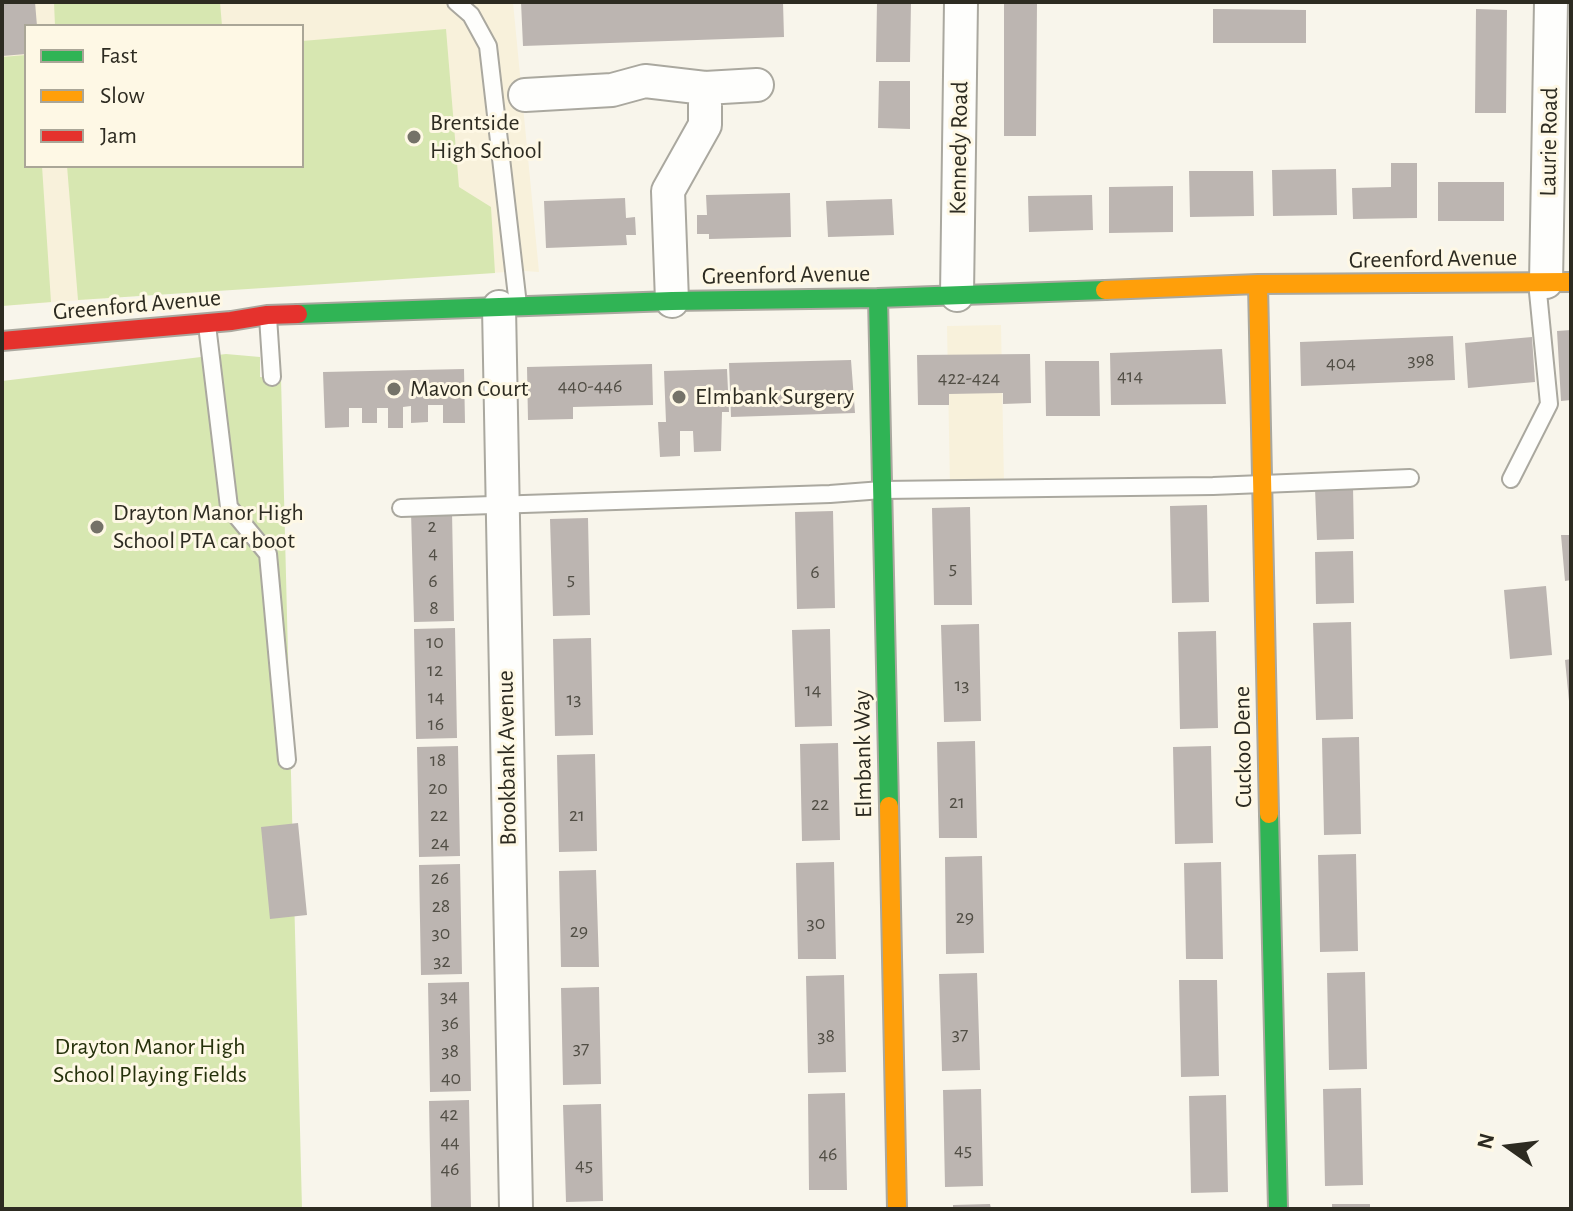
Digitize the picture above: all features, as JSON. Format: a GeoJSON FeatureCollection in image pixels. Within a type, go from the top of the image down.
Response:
{"type":"FeatureCollection","features":[{"type":"Feature","properties":{"kind":"street","name":"Kennedy Road"},"geometry":{"type":"LineString","coordinates":[[957,295],[961,2]]}},
{"type":"Feature","properties":{"kind":"street","name":"Laurie Road"},"geometry":{"type":"LineString","coordinates":[[1551,2],[1551,282]]}},
{"type":"Feature","properties":{"kind":"street"},"geometry":{"type":"LineString","coordinates":[[525,95],[612,90],[645,81],[705,88],[757,85]]}},
{"type":"Feature","properties":{"kind":"street"},"geometry":{"type":"LineString","coordinates":[[672,301],[668,191],[705,125],[705,88]]}},
{"type":"Feature","properties":{"kind":"street","name":"Greenford Avenue"},"geometry":{"type":"LineString","coordinates":[[2,341],[267,315],[1258,284],[1551,282]]}},
{"type":"Feature","properties":{"kind":"street","name":"Cuckoo Dene"},"geometry":{"type":"LineString","coordinates":[[1258,284],[1278,1209]]}},
{"type":"Feature","properties":{"kind":"street","name":"Elmbank Way"},"geometry":{"type":"LineString","coordinates":[[878,298],[897,1209]]}},
{"type":"Feature","properties":{"kind":"street","name":"Brookbank Avenue"},"geometry":{"type":"LineString","coordinates":[[509,307],[502,506],[516,1209]]}},
{"type":"Feature","properties":{"kind":"lane"},"geometry":{"type":"LineString","coordinates":[[456,2],[471,15],[488,46],[509,307]]}},
{"type":"Feature","properties":{"kind":"lane"},"geometry":{"type":"LineString","coordinates":[[1511,479],[1549,404],[1551,282]]}},
{"type":"Feature","properties":{"kind":"lane"},"geometry":{"type":"LineString","coordinates":[[267,315],[272,377]]}},
{"type":"Feature","properties":{"kind":"lane"},"geometry":{"type":"LineString","coordinates":[[207,323],[229,507],[268,554],[287,760]]}},
{"type":"Feature","properties":{"kind":"lane"},"geometry":{"type":"LineString","coordinates":[[401,508],[882,490],[1213,486],[1410,478]]}},
{"type":"Feature","properties":{"kind":"shaded area","name":"Brentside High School"},"geometry":{"type":"Polygon","coordinates":[[[2,2],[513,2],[539,272],[301,284],[2,306],[2,2]]]}},
{"type":"Feature","properties":{"kind":"shaded area"},"geometry":{"type":"Polygon","coordinates":[[[1001,325],[1004,484],[950,486],[947,326],[1001,325]]]}},
{"type":"Feature","properties":{"kind":"green space"},"geometry":{"type":"Polygon","coordinates":[[[54,2],[220,2],[222,24],[55,24],[54,2]]]}},
{"type":"Feature","properties":{"kind":"green space","name":"Brentside High School"},"geometry":{"type":"Polygon","coordinates":[[[446,29],[459,187],[491,207],[495,273],[78,300],[67,168],[304,168],[304,41],[446,29]]]}},
{"type":"Feature","properties":{"kind":"green space"},"geometry":{"type":"Polygon","coordinates":[[[24,55],[24,168],[42,168],[51,302],[2,306],[2,57],[24,55]]]}},
{"type":"Feature","properties":{"kind":"green space","name":"Drayton Manor High School Playing Fields"},"geometry":{"type":"Polygon","coordinates":[[[226,354],[260,357],[260,377],[281,378],[302,1209],[2,1209],[2,381],[226,354]]]}},
{"type":"Feature","properties":{"kind":"building"},"geometry":{"type":"Polygon","coordinates":[[[2,2],[35,2],[37,24],[24,24],[24,54],[2,56],[2,2]]]}},
{"type":"Feature","properties":{"kind":"building"},"geometry":{"type":"Polygon","coordinates":[[[521,2],[783,2],[784,37],[523,46],[521,2]]]}},
{"type":"Feature","properties":{"kind":"building"},"geometry":{"type":"Polygon","coordinates":[[[877,2],[911,2],[910,62],[876,62],[877,2]]]}},
{"type":"Feature","properties":{"kind":"building"},"geometry":{"type":"Polygon","coordinates":[[[1004,2],[1037,2],[1036,136],[1004,136],[1004,2]]]}},
{"type":"Feature","properties":{"kind":"building"},"geometry":{"type":"Polygon","coordinates":[[[1213,9],[1306,10],[1306,43],[1213,43],[1213,9]]]}},
{"type":"Feature","properties":{"kind":"building"},"geometry":{"type":"Polygon","coordinates":[[[1476,9],[1507,10],[1506,113],[1475,113],[1476,9]]]}},
{"type":"Feature","properties":{"kind":"building"},"geometry":{"type":"Polygon","coordinates":[[[879,81],[910,81],[910,129],[878,128],[879,81]]]}},
{"type":"Feature","properties":{"kind":"building"},"geometry":{"type":"Polygon","coordinates":[[[1391,163],[1417,163],[1417,218],[1353,219],[1352,188],[1391,187],[1391,163]]]}},
{"type":"Feature","properties":{"kind":"building"},"geometry":{"type":"Polygon","coordinates":[[[1336,169],[1337,215],[1273,216],[1272,170],[1336,169]]]}},
{"type":"Feature","properties":{"kind":"building"},"geometry":{"type":"Polygon","coordinates":[[[1189,171],[1253,171],[1254,216],[1190,217],[1189,171]]]}},
{"type":"Feature","properties":{"kind":"building"},"geometry":{"type":"Polygon","coordinates":[[[1438,182],[1504,182],[1504,221],[1438,221],[1438,182]]]}},
{"type":"Feature","properties":{"kind":"building"},"geometry":{"type":"Polygon","coordinates":[[[1173,186],[1173,232],[1109,233],[1109,187],[1173,186]]]}},
{"type":"Feature","properties":{"kind":"building"},"geometry":{"type":"Polygon","coordinates":[[[790,193],[791,237],[709,239],[709,234],[697,234],[697,215],[707,215],[706,195],[790,193]]]}},
{"type":"Feature","properties":{"kind":"building"},"geometry":{"type":"Polygon","coordinates":[[[1092,195],[1093,230],[1029,232],[1028,196],[1092,195]]]}},
{"type":"Feature","properties":{"kind":"building"},"geometry":{"type":"Polygon","coordinates":[[[625,198],[626,218],[635,217],[636,235],[626,235],[627,245],[546,248],[544,201],[625,198]]]}},
{"type":"Feature","properties":{"kind":"building"},"geometry":{"type":"Polygon","coordinates":[[[892,199],[894,235],[828,237],[826,201],[892,199]]]}},
{"type":"Feature","properties":{"kind":"building"},"geometry":{"type":"Polygon","coordinates":[[[1571,330],[1571,400],[1561,401],[1557,331],[1571,330]]]}},
{"type":"Feature","properties":{"kind":"building"},"geometry":{"type":"Polygon","coordinates":[[[1453,336],[1455,380],[1301,386],[1300,342],[1453,336]]]}},
{"type":"Feature","properties":{"kind":"building"},"geometry":{"type":"Polygon","coordinates":[[[1532,337],[1535,382],[1468,388],[1465,343],[1532,337]]]}},
{"type":"Feature","properties":{"kind":"building"},"geometry":{"type":"Polygon","coordinates":[[[1222,349],[1226,404],[1111,405],[1110,353],[1222,349]]]}},
{"type":"Feature","properties":{"kind":"building"},"geometry":{"type":"Polygon","coordinates":[[[1030,354],[1031,403],[1003,404],[1003,393],[949,394],[949,405],[918,405],[917,355],[1030,354]]]}},
{"type":"Feature","properties":{"kind":"building"},"geometry":{"type":"Polygon","coordinates":[[[851,360],[855,413],[731,417],[729,363],[851,360]]]}},
{"type":"Feature","properties":{"kind":"building"},"geometry":{"type":"Polygon","coordinates":[[[1045,361],[1099,361],[1100,416],[1046,416],[1045,361]]]}},
{"type":"Feature","properties":{"kind":"building"},"geometry":{"type":"Polygon","coordinates":[[[652,364],[653,405],[573,407],[573,419],[528,420],[527,367],[652,364]]]}},
{"type":"Feature","properties":{"kind":"building","name":"Mavon Court"},"geometry":{"type":"Polygon","coordinates":[[[464,369],[465,423],[443,423],[443,405],[428,405],[428,422],[411,423],[411,406],[403,407],[403,428],[388,428],[388,408],[377,408],[377,423],[362,423],[362,408],[349,408],[349,427],[325,428],[323,372],[464,369]]]}},
{"type":"Feature","properties":{"kind":"building"},"geometry":{"type":"Polygon","coordinates":[[[727,369],[729,412],[722,412],[721,451],[694,452],[693,431],[680,431],[680,456],[660,457],[658,422],[666,422],[664,371],[727,369]]]}},
{"type":"Feature","properties":{"kind":"building"},"geometry":{"type":"Polygon","coordinates":[[[1353,487],[1354,539],[1317,540],[1315,488],[1353,487]]]}},
{"type":"Feature","properties":{"kind":"building"},"geometry":{"type":"Polygon","coordinates":[[[1207,505],[1209,602],[1172,603],[1170,506],[1207,505]]]}},
{"type":"Feature","properties":{"kind":"building"},"geometry":{"type":"Polygon","coordinates":[[[970,507],[972,605],[934,605],[932,508],[970,507]]]}},
{"type":"Feature","properties":{"kind":"building"},"geometry":{"type":"Polygon","coordinates":[[[452,511],[454,621],[414,622],[411,512],[452,511]]]}},
{"type":"Feature","properties":{"kind":"building"},"geometry":{"type":"Polygon","coordinates":[[[833,511],[835,608],[797,609],[795,512],[833,511]]]}},
{"type":"Feature","properties":{"kind":"building"},"geometry":{"type":"Polygon","coordinates":[[[588,518],[590,615],[553,616],[550,519],[588,518]]]}},
{"type":"Feature","properties":{"kind":"building"},"geometry":{"type":"Polygon","coordinates":[[[1561,535],[1571,535],[1571,580],[1565,581],[1561,535]]]}},
{"type":"Feature","properties":{"kind":"building"},"geometry":{"type":"Polygon","coordinates":[[[1353,551],[1354,603],[1316,604],[1315,552],[1353,551]]]}},
{"type":"Feature","properties":{"kind":"building"},"geometry":{"type":"Polygon","coordinates":[[[1546,586],[1552,655],[1510,659],[1504,590],[1546,586]]]}},
{"type":"Feature","properties":{"kind":"building"},"geometry":{"type":"Polygon","coordinates":[[[1351,622],[1353,719],[1316,720],[1313,623],[1351,622]]]}},
{"type":"Feature","properties":{"kind":"building"},"geometry":{"type":"Polygon","coordinates":[[[979,624],[981,721],[944,722],[941,625],[979,624]]]}},
{"type":"Feature","properties":{"kind":"building"},"geometry":{"type":"Polygon","coordinates":[[[455,628],[457,738],[416,739],[414,629],[455,628]]]}},
{"type":"Feature","properties":{"kind":"building"},"geometry":{"type":"Polygon","coordinates":[[[830,629],[832,726],[795,727],[792,630],[830,629]]]}},
{"type":"Feature","properties":{"kind":"building"},"geometry":{"type":"Polygon","coordinates":[[[1216,631],[1218,728],[1180,729],[1178,632],[1216,631]]]}},
{"type":"Feature","properties":{"kind":"building"},"geometry":{"type":"Polygon","coordinates":[[[591,638],[593,735],[555,736],[553,639],[591,638]]]}},
{"type":"Feature","properties":{"kind":"building"},"geometry":{"type":"Polygon","coordinates":[[[1571,659],[1571,701],[1569,701],[1565,660],[1571,659]]]}},
{"type":"Feature","properties":{"kind":"building"},"geometry":{"type":"Polygon","coordinates":[[[1359,737],[1361,834],[1324,835],[1322,738],[1359,737]]]}},
{"type":"Feature","properties":{"kind":"building"},"geometry":{"type":"Polygon","coordinates":[[[975,741],[977,838],[939,838],[937,742],[975,741]]]}},
{"type":"Feature","properties":{"kind":"building"},"geometry":{"type":"Polygon","coordinates":[[[838,743],[840,840],[802,841],[800,744],[838,743]]]}},
{"type":"Feature","properties":{"kind":"building"},"geometry":{"type":"Polygon","coordinates":[[[458,746],[460,856],[419,857],[417,747],[458,746]]]}},
{"type":"Feature","properties":{"kind":"building"},"geometry":{"type":"Polygon","coordinates":[[[1211,746],[1213,843],[1175,844],[1173,747],[1211,746]]]}},
{"type":"Feature","properties":{"kind":"building"},"geometry":{"type":"Polygon","coordinates":[[[595,754],[597,851],[559,852],[557,755],[595,754]]]}},
{"type":"Feature","properties":{"kind":"building"},"geometry":{"type":"Polygon","coordinates":[[[298,823],[307,915],[270,919],[261,827],[298,823]]]}},
{"type":"Feature","properties":{"kind":"building"},"geometry":{"type":"Polygon","coordinates":[[[1356,854],[1358,951],[1320,952],[1318,855],[1356,854]]]}},
{"type":"Feature","properties":{"kind":"building"},"geometry":{"type":"Polygon","coordinates":[[[982,856],[984,953],[946,954],[945,857],[982,856]]]}},
{"type":"Feature","properties":{"kind":"building"},"geometry":{"type":"Polygon","coordinates":[[[834,862],[836,959],[798,959],[796,863],[834,862]]]}},
{"type":"Feature","properties":{"kind":"building"},"geometry":{"type":"Polygon","coordinates":[[[1221,862],[1223,959],[1186,959],[1184,863],[1221,862]]]}},
{"type":"Feature","properties":{"kind":"building"},"geometry":{"type":"Polygon","coordinates":[[[460,864],[462,974],[421,975],[419,865],[460,864]]]}},
{"type":"Feature","properties":{"kind":"building"},"geometry":{"type":"Polygon","coordinates":[[[596,870],[599,967],[561,967],[559,871],[596,870]]]}},
{"type":"Feature","properties":{"kind":"building"},"geometry":{"type":"Polygon","coordinates":[[[1365,972],[1367,1069],[1329,1070],[1327,973],[1365,972]]]}},
{"type":"Feature","properties":{"kind":"building"},"geometry":{"type":"Polygon","coordinates":[[[977,973],[980,1070],[942,1071],[939,974],[977,973]]]}},
{"type":"Feature","properties":{"kind":"building"},"geometry":{"type":"Polygon","coordinates":[[[844,975],[846,1072],[808,1073],[806,976],[844,975]]]}},
{"type":"Feature","properties":{"kind":"building"},"geometry":{"type":"Polygon","coordinates":[[[1179,980],[1217,980],[1219,1076],[1181,1077],[1179,980]]]}},
{"type":"Feature","properties":{"kind":"building"},"geometry":{"type":"Polygon","coordinates":[[[469,982],[471,1091],[430,1092],[428,983],[469,982]]]}},
{"type":"Feature","properties":{"kind":"building"},"geometry":{"type":"Polygon","coordinates":[[[599,987],[601,1084],[563,1085],[561,988],[599,987]]]}},
{"type":"Feature","properties":{"kind":"building"},"geometry":{"type":"Polygon","coordinates":[[[1361,1088],[1363,1185],[1325,1186],[1323,1089],[1361,1088]]]}},
{"type":"Feature","properties":{"kind":"building"},"geometry":{"type":"Polygon","coordinates":[[[981,1089],[983,1186],[945,1187],[943,1090],[981,1089]]]}},
{"type":"Feature","properties":{"kind":"building"},"geometry":{"type":"Polygon","coordinates":[[[845,1093],[847,1190],[809,1190],[808,1094],[845,1093]]]}},
{"type":"Feature","properties":{"kind":"building"},"geometry":{"type":"Polygon","coordinates":[[[1226,1095],[1228,1192],[1191,1193],[1189,1096],[1226,1095]]]}},
{"type":"Feature","properties":{"kind":"building"},"geometry":{"type":"Polygon","coordinates":[[[469,1100],[471,1209],[431,1209],[429,1101],[469,1100]]]}},
{"type":"Feature","properties":{"kind":"building"},"geometry":{"type":"Polygon","coordinates":[[[601,1104],[603,1201],[566,1202],[563,1105],[601,1104]]]}},
{"type":"Feature","properties":{"kind":"building"},"geometry":{"type":"Polygon","coordinates":[[[990,1204],[991,1209],[953,1209],[953,1205],[990,1204]]]}},
{"type":"Feature","properties":{"kind":"building"},"geometry":{"type":"Polygon","coordinates":[[[1332,1204],[1370,1204],[1370,1209],[1332,1209],[1332,1204]]]}},
{"type":"Feature","properties":{"kind":"traffic: fast"},"geometry":{"type":"LineString","coordinates":[[298,314],[1105,290]]}},
{"type":"Feature","properties":{"kind":"traffic: fast"},"geometry":{"type":"LineString","coordinates":[[878,298],[889,806]]}},
{"type":"Feature","properties":{"kind":"traffic: fast"},"geometry":{"type":"LineString","coordinates":[[1269,814],[1278,1209]]}},
{"type":"Feature","properties":{"kind":"traffic: slow"},"geometry":{"type":"LineString","coordinates":[[1105,290],[1258,284],[1571,282]]}},
{"type":"Feature","properties":{"kind":"traffic: slow"},"geometry":{"type":"LineString","coordinates":[[1258,284],[1269,814]]}},
{"type":"Feature","properties":{"kind":"traffic: slow"},"geometry":{"type":"LineString","coordinates":[[889,806],[897,1209]]}},
{"type":"Feature","properties":{"kind":"traffic: jam"},"geometry":{"type":"LineString","coordinates":[[2,341],[298,314]]}},
{"type":"Feature","properties":{"kind":"place","name":"Brentside High School"},"geometry":{"type":"Point","coordinates":[414,137]}},
{"type":"Feature","properties":{"kind":"place","name":"Mavon Court"},"geometry":{"type":"Point","coordinates":[394,389]}},
{"type":"Feature","properties":{"kind":"place","name":"Elmbank Surgery"},"geometry":{"type":"Point","coordinates":[679,397]}},
{"type":"Feature","properties":{"kind":"place","name":"Drayton Manor High School PTA car boot"},"geometry":{"type":"Point","coordinates":[97,527]}}]}
